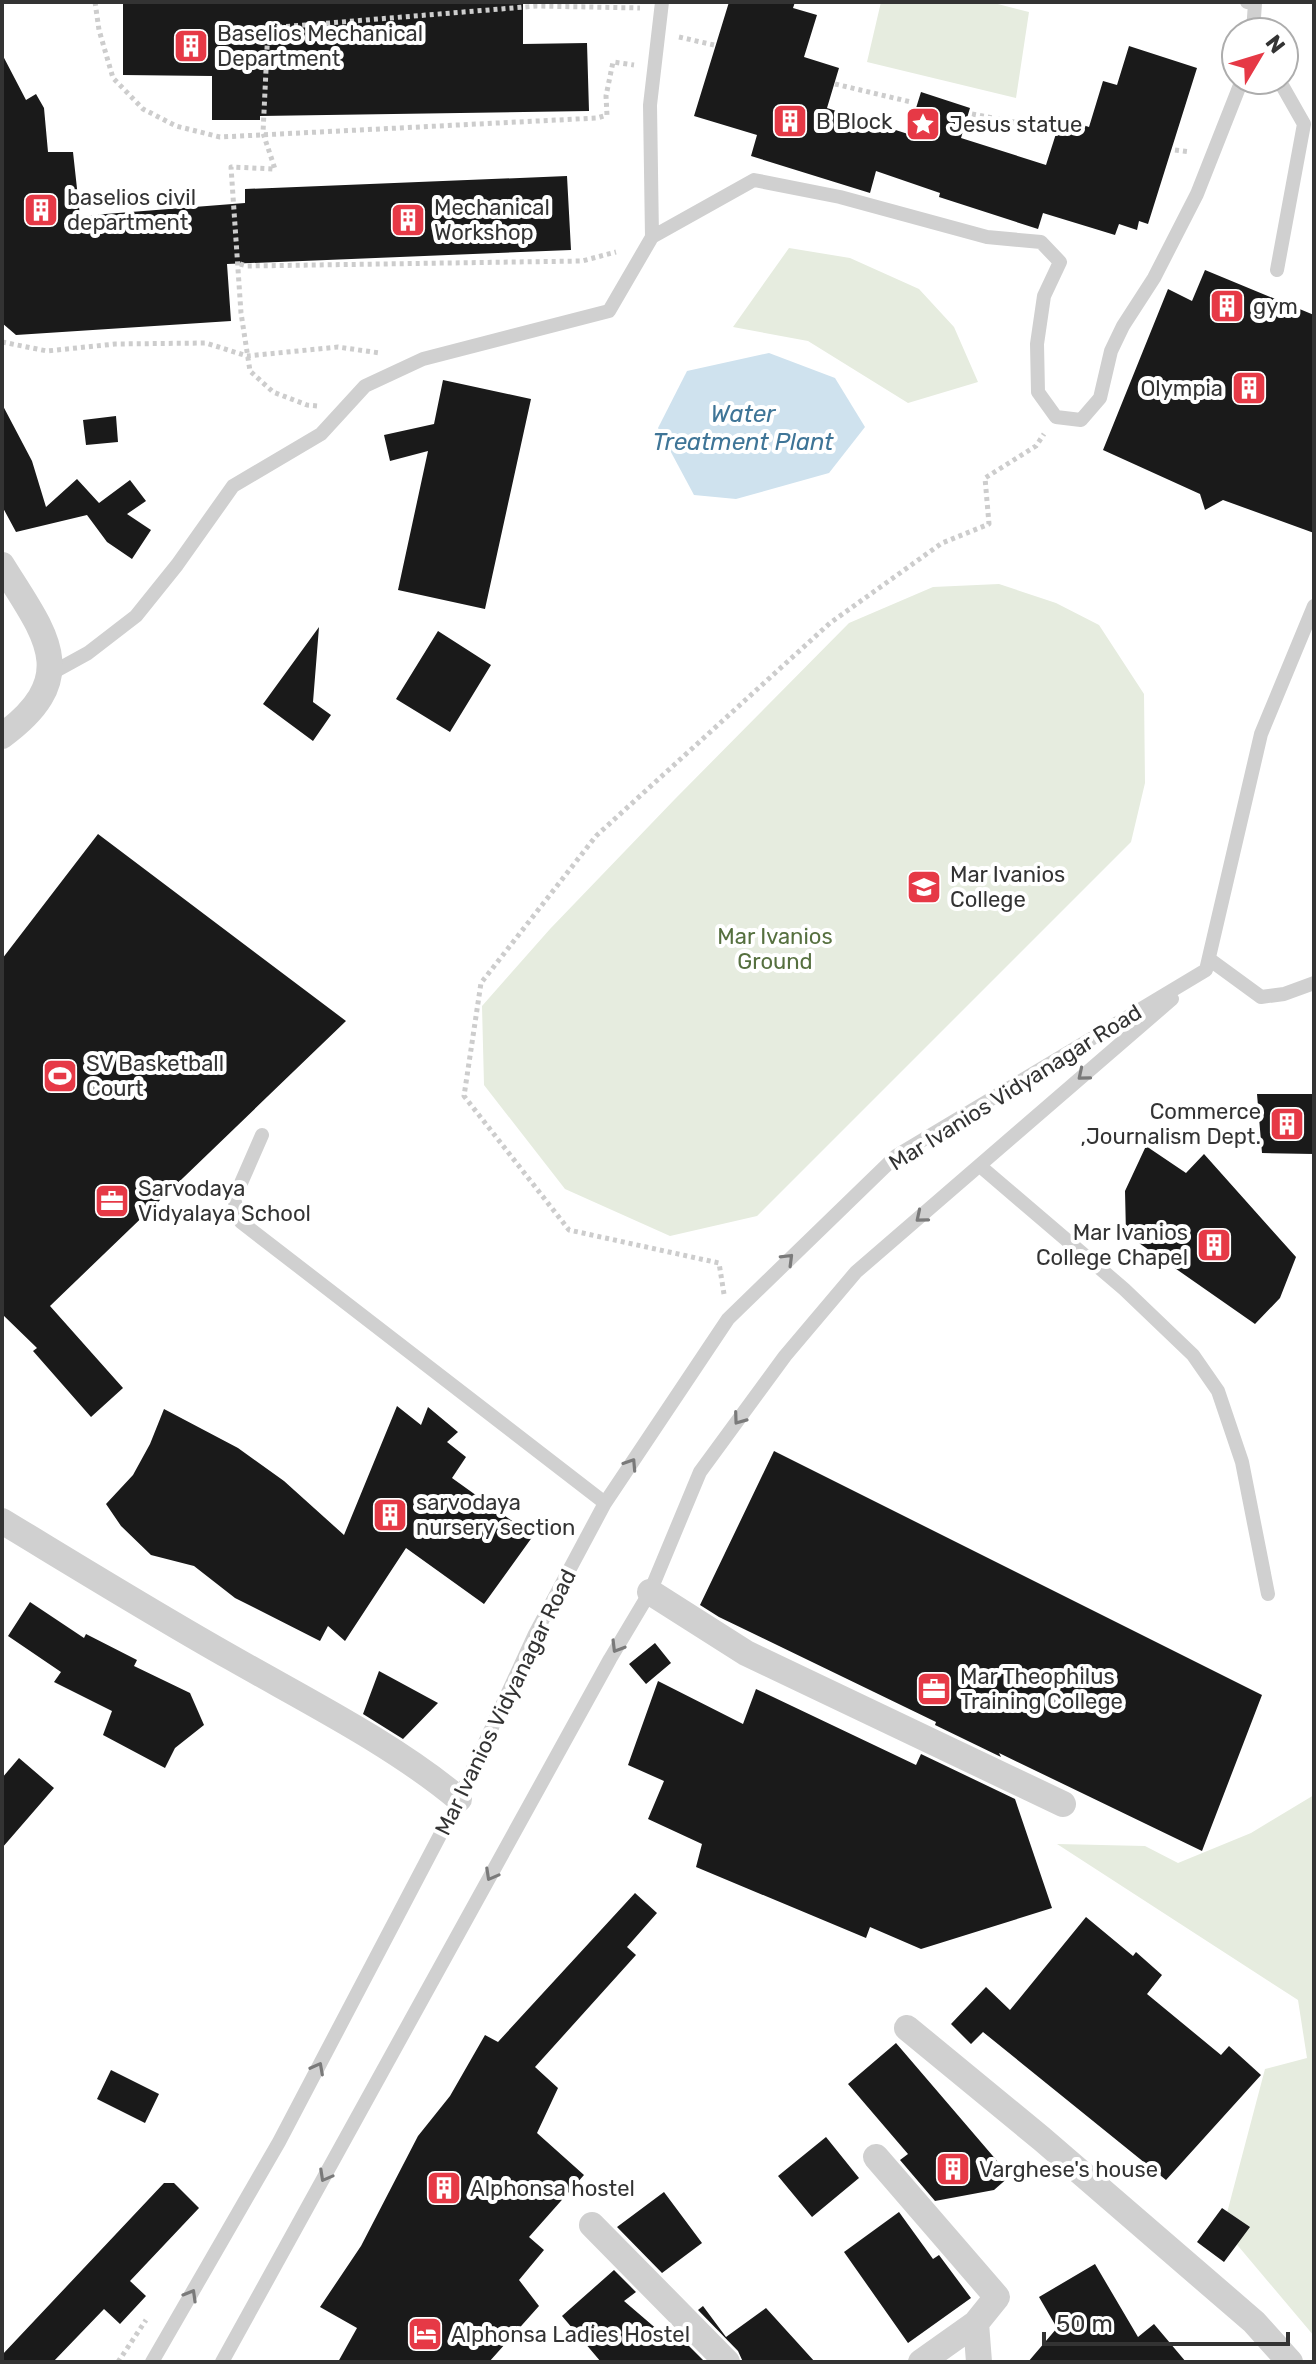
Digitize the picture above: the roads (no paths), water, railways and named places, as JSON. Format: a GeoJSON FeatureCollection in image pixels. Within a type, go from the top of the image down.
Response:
{"type":"FeatureCollection","features":[{"type":"Feature","properties":{"kind":"street"},"geometry":{"type":"LineString","coordinates":[[2,565],[43,631],[50,654],[41,698],[26,718],[2,736]]}},
{"type":"Feature","properties":{"kind":"street"},"geometry":{"type":"LineString","coordinates":[[2,1521],[193,1637],[333,1716],[440,1783],[459,1799]]}},
{"type":"Feature","properties":{"kind":"street"},"geometry":{"type":"LineString","coordinates":[[650,1592],[746,1653],[1063,1804]]}},
{"type":"Feature","properties":{"kind":"street"},"geometry":{"type":"LineString","coordinates":[[907,2028],[1042,2139],[1254,2322],[1290,2362]]}},
{"type":"Feature","properties":{"kind":"street"},"geometry":{"type":"LineString","coordinates":[[876,2157],[997,2297],[976,2323],[921,2362]]}},
{"type":"Feature","properties":{"kind":"street"},"geometry":{"type":"LineString","coordinates":[[592,2225],[727,2362]]}},
{"type":"Feature","properties":{"kind":"street"},"geometry":{"type":"LineString","coordinates":[[976,2323],[979,2362]]}},
{"type":"Feature","properties":{"kind":"lane"},"geometry":{"type":"LineString","coordinates":[[1247,2],[1255,3],[1254,16]]}},
{"type":"Feature","properties":{"kind":"lane"},"geometry":{"type":"LineString","coordinates":[[48,675],[88,653],[136,616],[233,486],[321,434],[365,386],[423,359],[609,311],[650,240],[650,105],[661,5]]}},
{"type":"Feature","properties":{"kind":"lane"},"geometry":{"type":"LineString","coordinates":[[650,240],[754,180],[840,197],[987,237],[1041,242],[1060,262],[1044,296],[1037,344],[1038,392],[1056,417],[1081,420],[1100,398],[1111,351],[1154,278],[1197,194],[1236,96]]}},
{"type":"Feature","properties":{"kind":"lane"},"geometry":{"type":"LineString","coordinates":[[1277,270],[1304,124],[1288,96]]}},
{"type":"Feature","properties":{"kind":"lane"},"geometry":{"type":"LineString","coordinates":[[222,2362],[610,1659],[650,1592],[700,1472],[785,1356],[856,1272],[1208,965],[1261,734],[1314,606]]}},
{"type":"Feature","properties":{"kind":"lane"},"geometry":{"type":"LineString","coordinates":[[1208,965],[1261,997],[1284,994],[1314,983]]}},
{"type":"Feature","properties":{"kind":"lane","name":"Mar Ivanios Vidyanagar Road"},"geometry":{"type":"LineString","coordinates":[[152,2362],[279,2142],[459,1799],[535,1634],[605,1503],[728,1319],[896,1156],[1208,965]]}},
{"type":"Feature","properties":{"kind":"lane"},"geometry":{"type":"LineString","coordinates":[[262,1135],[234,1199],[241,1222],[605,1503]]}},
{"type":"Feature","properties":{"kind":"lane"},"geometry":{"type":"LineString","coordinates":[[980,1166],[1124,1289],[1193,1355],[1218,1391],[1242,1462],[1268,1594]]}},
{"type":"Feature","properties":{"kind":"water","name":"Water Treatment Plant"},"geometry":{"type":"Polygon","coordinates":[[[769,353],[835,378],[865,427],[829,473],[736,499],[694,495],[658,428],[687,371],[769,353]]]}},
{"type":"Feature","properties":{"kind":"place","name":"Baselios Mechanical Department"},"geometry":{"type":"Point","coordinates":[191,46]}},
{"type":"Feature","properties":{"kind":"place","name":"B Block"},"geometry":{"type":"Point","coordinates":[790,121]}},
{"type":"Feature","properties":{"kind":"place","name":"Jesus statue"},"geometry":{"type":"Point","coordinates":[923,124]}},
{"type":"Feature","properties":{"kind":"place","name":"baselios civil department"},"geometry":{"type":"Point","coordinates":[41,210]}},
{"type":"Feature","properties":{"kind":"place","name":"Mechanical Workshop"},"geometry":{"type":"Point","coordinates":[408,220]}},
{"type":"Feature","properties":{"kind":"place","name":"gym"},"geometry":{"type":"Point","coordinates":[1227,306]}},
{"type":"Feature","properties":{"kind":"place","name":"Olympia"},"geometry":{"type":"Point","coordinates":[1249,388]}},
{"type":"Feature","properties":{"kind":"place","name":"Mar Ivanios College"},"geometry":{"type":"Point","coordinates":[924,887]}},
{"type":"Feature","properties":{"kind":"place","name":"SV Basketball Court"},"geometry":{"type":"Point","coordinates":[60,1076]}},
{"type":"Feature","properties":{"kind":"place","name":"Commerce ,Journalism Dept."},"geometry":{"type":"Point","coordinates":[1287,1124]}},
{"type":"Feature","properties":{"kind":"place","name":"Sarvodaya Vidyalaya School"},"geometry":{"type":"Point","coordinates":[112,1201]}},
{"type":"Feature","properties":{"kind":"place","name":"Mar Ivanios College Chapel"},"geometry":{"type":"Point","coordinates":[1214,1245]}},
{"type":"Feature","properties":{"kind":"place","name":"sarvodaya nursery section"},"geometry":{"type":"Point","coordinates":[390,1515]}},
{"type":"Feature","properties":{"kind":"place","name":"Mar Theophilus Training College"},"geometry":{"type":"Point","coordinates":[934,1689]}},
{"type":"Feature","properties":{"kind":"place","name":"Varghese's house"},"geometry":{"type":"Point","coordinates":[953,2169]}},
{"type":"Feature","properties":{"kind":"place","name":"Alphonsa hostel"},"geometry":{"type":"Point","coordinates":[444,2188]}},
{"type":"Feature","properties":{"kind":"place","name":"Alphonsa Ladies Hostel"},"geometry":{"type":"Point","coordinates":[425,2334]}},
{"type":"Feature","properties":{"kind":"park label","name":"Mar Ivanios Ground"},"geometry":{"type":"Point","coordinates":[775,948]}}]}
